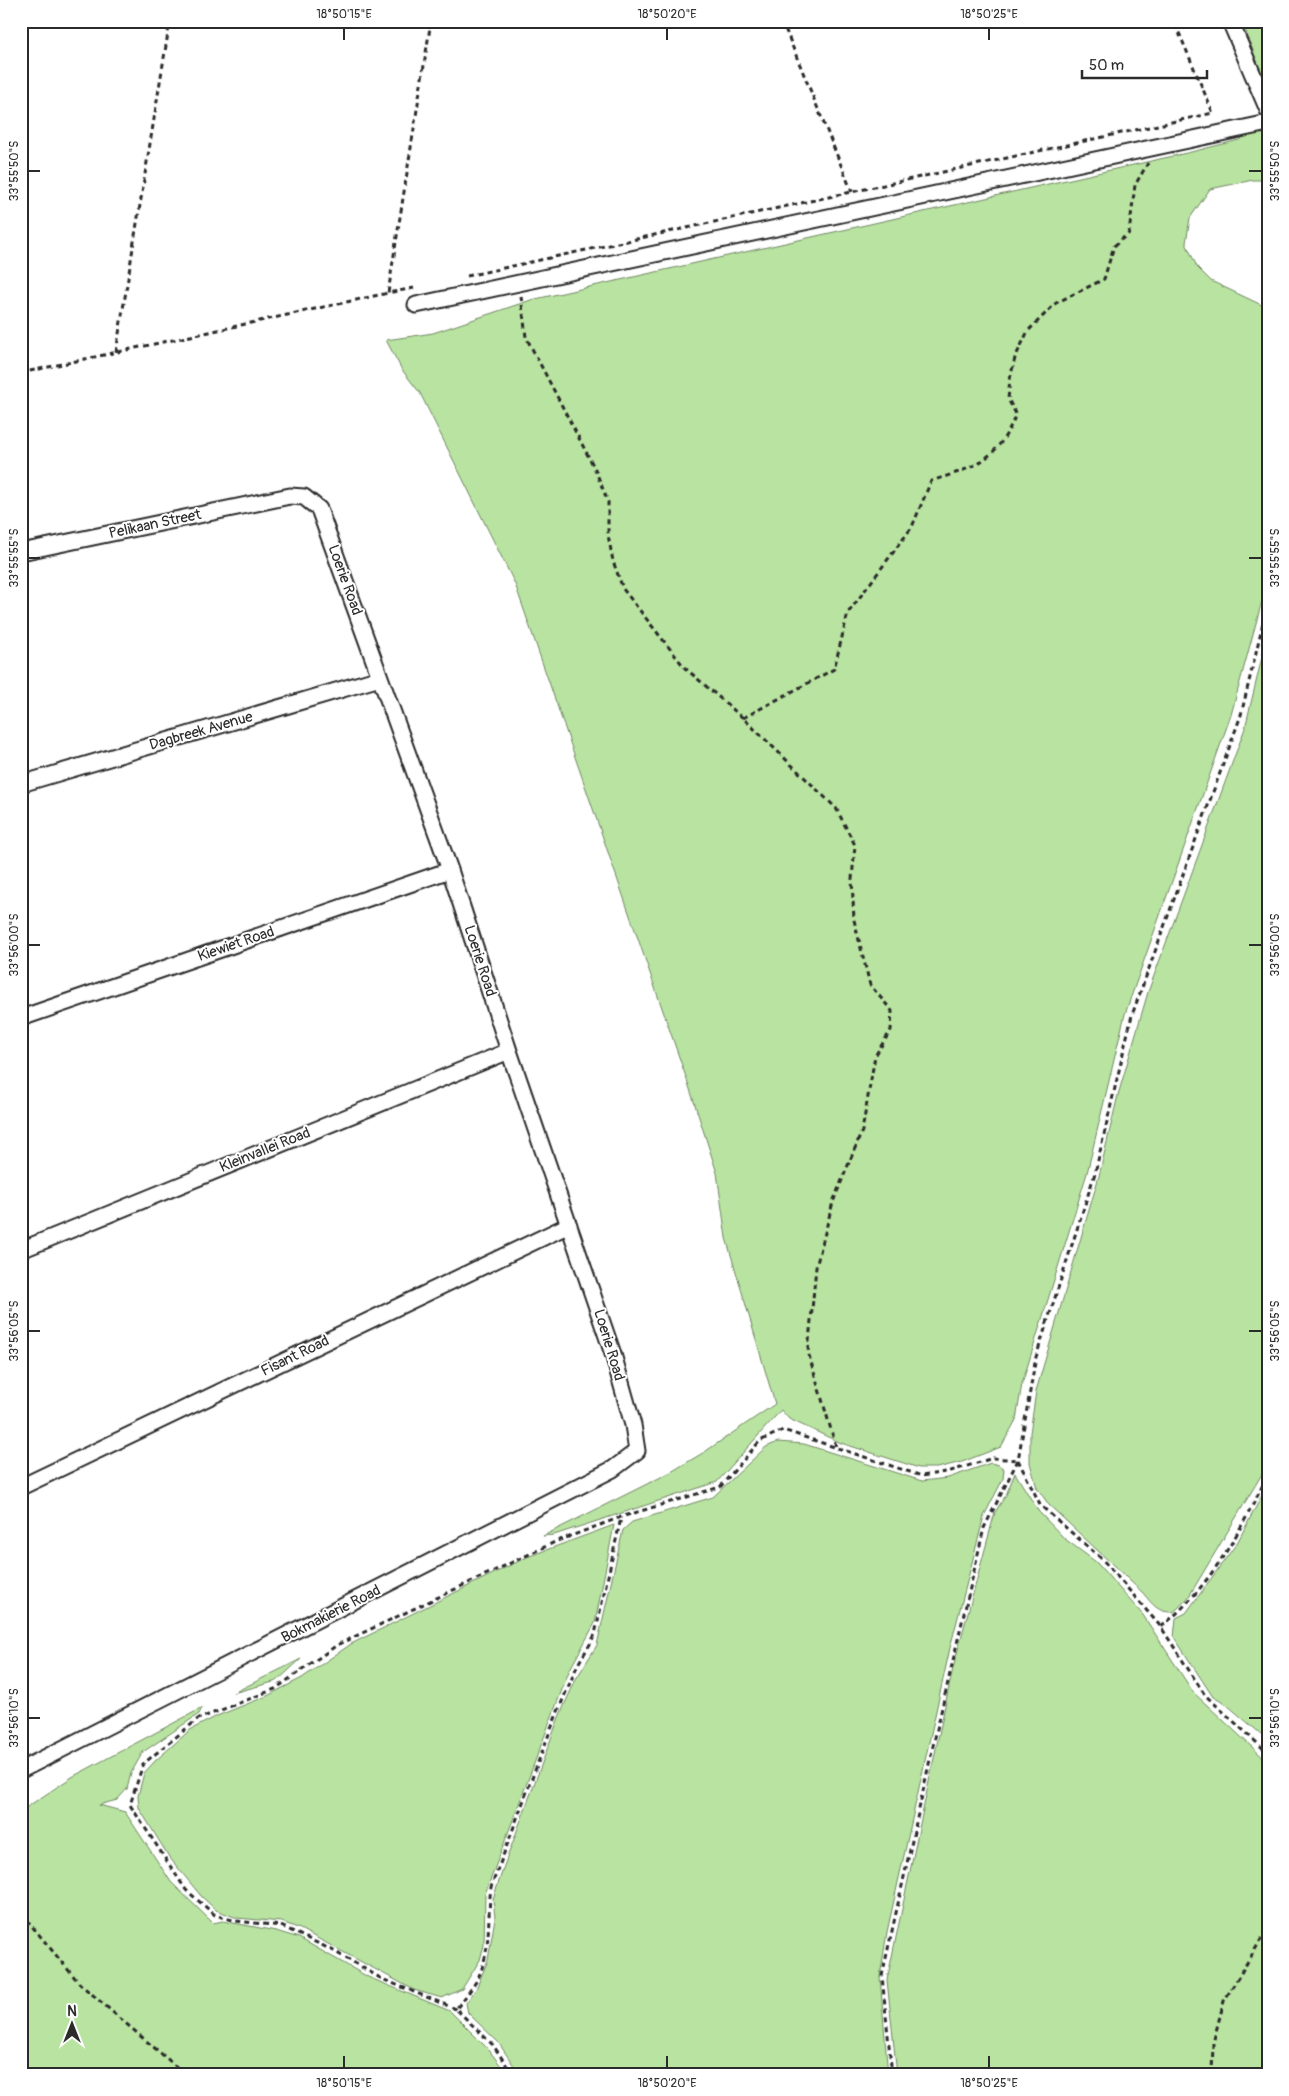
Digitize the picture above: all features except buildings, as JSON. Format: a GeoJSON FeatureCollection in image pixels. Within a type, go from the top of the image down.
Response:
{"type":"FeatureCollection","features":[{"type":"Feature","properties":{"kind":"street"},"geometry":{"type":"LineString","coordinates":[[1230,21],[1268,110]]}},
{"type":"Feature","properties":{"kind":"street"},"geometry":{"type":"LineString","coordinates":[[416,305],[1268,123]]}},
{"type":"Feature","properties":{"kind":"street","name":"Pelikaan Street"},"geometry":{"type":"LineString","coordinates":[[21,552],[290,496]]}},
{"type":"Feature","properties":{"kind":"street","name":"Loerie Road"},"geometry":{"type":"LineString","coordinates":[[290,496],[304,498],[319,509],[450,870],[509,1051],[613,1354],[633,1426],[636,1450]]}},
{"type":"Feature","properties":{"kind":"street","name":"Dagbreek Avenue"},"geometry":{"type":"LineString","coordinates":[[21,784],[380,678]]}},
{"type":"Feature","properties":{"kind":"street","name":"Kiewiet Road"},"geometry":{"type":"LineString","coordinates":[[21,1018],[450,870]]}},
{"type":"Feature","properties":{"kind":"street","name":"Kleinvallei Road"},"geometry":{"type":"LineString","coordinates":[[21,1250],[509,1051]]}},
{"type":"Feature","properties":{"kind":"street","name":"Fisant Road"},"geometry":{"type":"LineString","coordinates":[[21,1487],[570,1225]]}},
{"type":"Feature","properties":{"kind":"street","name":"Bokmakierie Road"},"geometry":{"type":"LineString","coordinates":[[21,1770],[604,1473],[636,1450]]}},
{"type":"Feature","properties":{"kind":"path"},"geometry":{"type":"LineString","coordinates":[[116,352],[170,21]]}},
{"type":"Feature","properties":{"kind":"path"},"geometry":{"type":"LineString","coordinates":[[388,293],[431,21]]}},
{"type":"Feature","properties":{"kind":"path"},"geometry":{"type":"LineString","coordinates":[[782,21],[852,192]]}},
{"type":"Feature","properties":{"kind":"path"},"geometry":{"type":"LineString","coordinates":[[466,276],[1212,113],[1174,21]]}},
{"type":"Feature","properties":{"kind":"path"},"geometry":{"type":"LineString","coordinates":[[743,718],[834,669],[848,612],[912,527],[931,481],[965,470],[988,459],[1009,433],[1016,414],[1008,400],[1010,379],[1015,358],[1028,331],[1056,302],[1104,279],[1114,246],[1129,234],[1134,185],[1159,147]]}},
{"type":"Feature","properties":{"kind":"path"},"geometry":{"type":"LineString","coordinates":[[520,283],[526,337],[595,469],[608,502],[608,535],[611,552],[623,589],[685,668],[743,718],[836,808],[854,845],[854,920],[870,986],[892,1011],[891,1030],[874,1056],[862,1131],[833,1202],[816,1267],[808,1352],[837,1450]]}},
{"type":"Feature","properties":{"kind":"path"},"geometry":{"type":"LineString","coordinates":[[21,372],[417,287]]}},
{"type":"Feature","properties":{"kind":"path"},"geometry":{"type":"LineString","coordinates":[[892,2075],[882,1976],[932,1746],[984,1528],[1018,1460],[1036,1357],[1095,1173],[1132,1015],[1241,715],[1268,602]]}},
{"type":"Feature","properties":{"kind":"path"},"geometry":{"type":"LineString","coordinates":[[513,2075],[493,2045],[456,2009],[382,1979],[332,1950],[281,1926],[236,1921],[215,1914],[186,1890],[130,1805],[144,1764],[198,1719],[275,1689],[337,1645],[420,1604],[555,1542],[621,1517],[720,1487],[760,1440],[783,1430],[837,1450],[922,1476],[951,1471],[993,1458],[1018,1460]]}},
{"type":"Feature","properties":{"kind":"path"},"geometry":{"type":"LineString","coordinates":[[1018,1460],[1041,1506],[1102,1559],[1162,1627],[1205,1695],[1268,1753]]}},
{"type":"Feature","properties":{"kind":"path"},"geometry":{"type":"LineString","coordinates":[[1162,1627],[1182,1610],[1233,1540],[1268,1474]]}},
{"type":"Feature","properties":{"kind":"path"},"geometry":{"type":"LineString","coordinates":[[456,2009],[477,1980],[484,1960],[488,1935],[491,1887],[559,1708],[576,1668],[589,1650],[596,1634],[621,1517]]}},
{"type":"Feature","properties":{"kind":"path"},"geometry":{"type":"LineString","coordinates":[[21,1913],[80,1984],[186,2075]]}},
{"type":"Feature","properties":{"kind":"path"},"geometry":{"type":"LineString","coordinates":[[1212,2075],[1212,2043],[1224,2001],[1268,1928]]}},
{"type":"Feature","properties":{"kind":"green space"},"geometry":{"type":"Polygon","coordinates":[[[1242,21],[1268,21],[1268,89],[1266,86],[1242,21]]]}},
{"type":"Feature","properties":{"kind":"green space"},"geometry":{"type":"Polygon","coordinates":[[[1251,132],[1268,135],[1268,180],[1253,180],[1210,189],[1190,218],[1186,243],[1197,267],[1211,281],[1268,308],[1268,579],[1231,715],[1125,1014],[1087,1173],[1022,1384],[1016,1420],[1001,1447],[962,1462],[937,1468],[919,1468],[841,1443],[789,1419],[781,1410],[717,1482],[554,1535],[543,1536],[671,1472],[706,1451],[775,1404],[726,1238],[717,1173],[687,1080],[515,584],[420,393],[402,370],[386,340],[433,333],[531,300],[1191,152],[1239,140],[1251,132]]]}},
{"type":"Feature","properties":{"kind":"green space"},"geometry":{"type":"Polygon","coordinates":[[[1268,632],[1268,1464],[1188,1598],[1174,1612],[1168,1612],[1160,1610],[1153,1605],[1143,1593],[1049,1505],[1037,1488],[1030,1463],[1030,1433],[1036,1391],[1099,1176],[1118,1095],[1148,992],[1245,728],[1268,632]]]}},
{"type":"Feature","properties":{"kind":"green space"},"geometry":{"type":"Polygon","coordinates":[[[778,1442],[804,1444],[922,1481],[948,1478],[991,1463],[999,1465],[1004,1469],[1003,1479],[984,1516],[950,1648],[887,1932],[880,1977],[888,2075],[520,2075],[498,2042],[468,2013],[466,2003],[476,1989],[488,1960],[495,1918],[493,1899],[504,1866],[559,1717],[576,1679],[597,1645],[623,1530],[632,1522],[713,1497],[766,1447],[778,1442]]]}},
{"type":"Feature","properties":{"kind":"green space"},"geometry":{"type":"Polygon","coordinates":[[[1015,1473],[1039,1512],[1065,1539],[1096,1562],[1143,1615],[1193,1692],[1268,1762],[1268,2075],[897,2075],[887,1980],[953,1668],[995,1512],[1006,1495],[1015,1473]]]}},
{"type":"Feature","properties":{"kind":"green space"},"geometry":{"type":"Polygon","coordinates":[[[1268,1484],[1268,1740],[1227,1705],[1213,1697],[1174,1637],[1176,1618],[1186,1613],[1237,1543],[1268,1484]]]}},
{"type":"Feature","properties":{"kind":"green space"},"geometry":{"type":"Polygon","coordinates":[[[614,1525],[595,1623],[569,1671],[485,1894],[484,1945],[480,1960],[462,1989],[442,1998],[414,1990],[300,1929],[282,1922],[237,1918],[216,1910],[201,1896],[169,1857],[139,1808],[138,1796],[144,1773],[190,1730],[217,1716],[267,1696],[302,1678],[351,1644],[527,1557],[614,1525]]]}},
{"type":"Feature","properties":{"kind":"green space"},"geometry":{"type":"Polygon","coordinates":[[[301,1659],[277,1681],[233,1693],[301,1659]]]}},
{"type":"Feature","properties":{"kind":"green space"},"geometry":{"type":"Polygon","coordinates":[[[202,1708],[199,1714],[143,1752],[131,1773],[127,1789],[117,1800],[99,1805],[125,1812],[171,1882],[213,1923],[223,1921],[276,1931],[299,1938],[368,1977],[450,2011],[488,2049],[508,2075],[21,2075],[21,1811],[72,1777],[202,1708]]]}}]}
